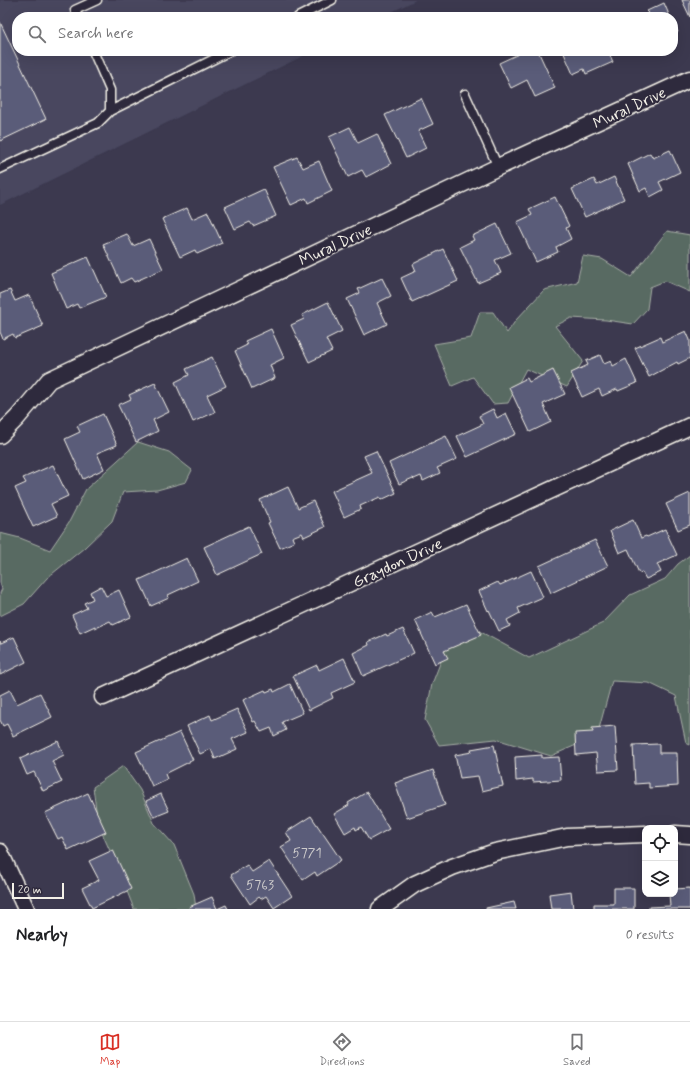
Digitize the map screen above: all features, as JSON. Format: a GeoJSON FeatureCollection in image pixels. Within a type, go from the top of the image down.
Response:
{"type":"FeatureCollection","features":[{"type":"Feature","properties":{"kind":"street","name":"Mural Drive"},"geometry":{"type":"LineString","coordinates":[[0,435],[17,418],[49,380],[498,167],[690,79]]}},
{"type":"Feature","properties":{"kind":"street","name":"Graydon Drive"},"geometry":{"type":"LineString","coordinates":[[103,697],[690,426]]}},
{"type":"Feature","properties":{"kind":"street"},"geometry":{"type":"LineString","coordinates":[[380,909],[415,884],[452,867],[495,852],[567,838],[642,834]]}},
{"type":"Feature","properties":{"kind":"street"},"geometry":{"type":"LineString","coordinates":[[678,834],[690,835]]}},
{"type":"Feature","properties":{"kind":"street"},"geometry":{"type":"LineString","coordinates":[[0,852],[26,909]]}},
{"type":"Feature","properties":{"kind":"lane"},"geometry":{"type":"LineString","coordinates":[[76,12],[75,10],[97,0]]}},
{"type":"Feature","properties":{"kind":"lane"},"geometry":{"type":"LineString","coordinates":[[308,12],[332,0]]}},
{"type":"Feature","properties":{"kind":"lane"},"geometry":{"type":"LineString","coordinates":[[95,56],[110,90],[110,111]]}},
{"type":"Feature","properties":{"kind":"lane"},"geometry":{"type":"LineString","coordinates":[[0,169],[98,123],[110,111],[220,56]]}},
{"type":"Feature","properties":{"kind":"lane"},"geometry":{"type":"LineString","coordinates":[[465,94],[498,167]]}},
{"type":"Feature","properties":{"kind":"shaded area"},"geometry":{"type":"Polygon","coordinates":[[[0,0],[416,0],[391,12],[12,12],[12,56],[303,56],[0,205],[0,0]]]}},
{"type":"Feature","properties":{"kind":"green space"},"geometry":{"type":"Polygon","coordinates":[[[667,231],[690,235],[690,292],[665,281],[650,287],[647,309],[633,324],[606,320],[571,318],[555,326],[583,361],[567,387],[526,369],[508,403],[493,404],[473,377],[452,386],[434,344],[471,338],[480,312],[493,312],[507,333],[516,320],[544,290],[577,282],[583,256],[602,259],[631,277],[667,231]]]}},
{"type":"Feature","properties":{"kind":"green space"},"geometry":{"type":"Polygon","coordinates":[[[138,442],[169,452],[192,470],[186,482],[157,490],[123,492],[112,521],[84,548],[47,578],[24,604],[0,616],[0,593],[2,589],[0,583],[0,533],[20,538],[50,550],[69,522],[86,489],[138,442]]]}},
{"type":"Feature","properties":{"kind":"green space"},"geometry":{"type":"Polygon","coordinates":[[[690,555],[690,745],[686,743],[676,696],[649,683],[612,681],[597,736],[551,756],[496,739],[439,745],[425,720],[432,684],[446,648],[479,631],[529,658],[603,623],[630,595],[665,579],[678,564],[690,555]]]}},
{"type":"Feature","properties":{"kind":"green space"},"geometry":{"type":"Polygon","coordinates":[[[123,766],[140,790],[154,823],[174,845],[194,894],[196,909],[134,909],[98,824],[93,787],[123,766]]]}},
{"type":"Feature","properties":{"kind":"building"},"geometry":{"type":"Polygon","coordinates":[[[682,0],[690,0],[690,17],[682,0]]]}},
{"type":"Feature","properties":{"kind":"building"},"geometry":{"type":"Polygon","coordinates":[[[664,3],[668,12],[648,12],[647,11],[664,3]]]}},
{"type":"Feature","properties":{"kind":"building"},"geometry":{"type":"Polygon","coordinates":[[[0,22],[12,47],[12,56],[16,56],[46,119],[0,141],[0,22]]]}},
{"type":"Feature","properties":{"kind":"building"},"geometry":{"type":"Polygon","coordinates":[[[514,56],[540,56],[555,88],[535,97],[527,80],[511,88],[499,63],[514,56]]]}},
{"type":"Feature","properties":{"kind":"building"},"geometry":{"type":"Polygon","coordinates":[[[565,56],[610,56],[613,62],[586,74],[584,69],[573,74],[565,56]]]}},
{"type":"Feature","properties":{"kind":"building"},"geometry":{"type":"Polygon","coordinates":[[[421,98],[433,124],[418,131],[426,148],[406,158],[385,115],[421,98]]]}},
{"type":"Feature","properties":{"kind":"building"},"geometry":{"type":"Polygon","coordinates":[[[350,127],[358,143],[377,134],[391,164],[366,177],[362,170],[348,177],[329,137],[350,127]]]}},
{"type":"Feature","properties":{"kind":"building"},"geometry":{"type":"Polygon","coordinates":[[[670,150],[680,172],[659,182],[663,190],[650,197],[646,188],[640,191],[628,164],[650,153],[653,158],[670,150]]]}},
{"type":"Feature","properties":{"kind":"building"},"geometry":{"type":"Polygon","coordinates":[[[297,157],[303,168],[319,161],[332,191],[308,203],[306,198],[291,205],[273,167],[297,157]]]}},
{"type":"Feature","properties":{"kind":"building"},"geometry":{"type":"Polygon","coordinates":[[[614,177],[624,199],[585,217],[572,189],[594,179],[597,185],[614,177]]]}},
{"type":"Feature","properties":{"kind":"building"},"geometry":{"type":"Polygon","coordinates":[[[264,189],[276,216],[253,226],[250,222],[235,229],[225,207],[264,189]]]}},
{"type":"Feature","properties":{"kind":"building"},"geometry":{"type":"Polygon","coordinates":[[[555,197],[569,226],[566,228],[571,239],[556,247],[558,252],[536,262],[517,222],[532,215],[529,209],[555,197]]]}},
{"type":"Feature","properties":{"kind":"building"},"geometry":{"type":"Polygon","coordinates":[[[187,208],[192,219],[208,212],[222,243],[197,254],[195,250],[180,257],[162,219],[187,208]]]}},
{"type":"Feature","properties":{"kind":"building"},"geometry":{"type":"Polygon","coordinates":[[[497,224],[511,253],[495,260],[501,273],[478,283],[460,247],[474,240],[472,236],[497,224]]]}},
{"type":"Feature","properties":{"kind":"building"},"geometry":{"type":"Polygon","coordinates":[[[127,234],[133,246],[149,239],[163,269],[134,282],[131,278],[121,283],[103,244],[127,234]]]}},
{"type":"Feature","properties":{"kind":"building"},"geometry":{"type":"Polygon","coordinates":[[[443,249],[458,281],[412,302],[401,278],[416,271],[413,264],[443,249]]]}},
{"type":"Feature","properties":{"kind":"building"},"geometry":{"type":"Polygon","coordinates":[[[88,257],[106,297],[79,308],[77,304],[66,309],[51,273],[88,257]]]}},
{"type":"Feature","properties":{"kind":"building"},"geometry":{"type":"Polygon","coordinates":[[[382,278],[391,296],[377,303],[387,324],[364,335],[347,299],[360,293],[358,289],[382,278]]]}},
{"type":"Feature","properties":{"kind":"building"},"geometry":{"type":"Polygon","coordinates":[[[10,290],[15,301],[29,295],[43,326],[15,338],[13,334],[3,339],[0,332],[0,294],[10,290]]]}},
{"type":"Feature","properties":{"kind":"building"},"geometry":{"type":"Polygon","coordinates":[[[328,302],[342,331],[326,339],[332,351],[309,362],[291,325],[304,319],[302,315],[328,302]]]}},
{"type":"Feature","properties":{"kind":"building"},"geometry":{"type":"Polygon","coordinates":[[[271,329],[284,358],[270,365],[275,378],[252,389],[235,351],[247,345],[245,341],[271,329]]]}},
{"type":"Feature","properties":{"kind":"building"},"geometry":{"type":"Polygon","coordinates":[[[686,331],[690,340],[690,358],[678,364],[677,362],[649,377],[635,348],[660,337],[662,342],[686,331]]]}},
{"type":"Feature","properties":{"kind":"building"},"geometry":{"type":"Polygon","coordinates":[[[600,355],[604,364],[611,361],[613,366],[626,359],[637,383],[618,391],[617,389],[602,396],[599,389],[582,397],[571,373],[588,365],[586,361],[600,355]]]}},
{"type":"Feature","properties":{"kind":"building"},"geometry":{"type":"Polygon","coordinates":[[[212,357],[226,386],[207,395],[215,412],[193,422],[175,382],[189,375],[186,369],[212,357]]]}},
{"type":"Feature","properties":{"kind":"building"},"geometry":{"type":"Polygon","coordinates":[[[553,370],[565,394],[543,404],[551,422],[530,432],[509,387],[527,378],[529,382],[553,370]]]}},
{"type":"Feature","properties":{"kind":"building"},"geometry":{"type":"Polygon","coordinates":[[[155,383],[169,412],[153,420],[158,431],[136,442],[118,405],[131,399],[129,395],[155,383]]]}},
{"type":"Feature","properties":{"kind":"building"},"geometry":{"type":"Polygon","coordinates":[[[493,409],[497,418],[506,413],[516,434],[467,457],[457,436],[483,424],[479,416],[493,409]]]}},
{"type":"Feature","properties":{"kind":"building"},"geometry":{"type":"Polygon","coordinates":[[[103,414],[117,445],[97,453],[104,469],[83,479],[65,439],[80,432],[77,426],[103,414]]]}},
{"type":"Feature","properties":{"kind":"building"},"geometry":{"type":"Polygon","coordinates":[[[446,436],[457,459],[437,468],[440,473],[423,481],[421,476],[399,484],[389,463],[446,436]]]}},
{"type":"Feature","properties":{"kind":"building"},"geometry":{"type":"Polygon","coordinates":[[[376,451],[396,493],[381,500],[380,497],[360,506],[361,509],[344,517],[332,491],[372,473],[364,456],[376,451]]]}},
{"type":"Feature","properties":{"kind":"building"},"geometry":{"type":"Polygon","coordinates":[[[53,465],[68,496],[51,504],[57,516],[33,527],[15,488],[26,483],[23,478],[53,465]]]}},
{"type":"Feature","properties":{"kind":"building"},"geometry":{"type":"Polygon","coordinates":[[[288,487],[298,508],[313,501],[325,527],[304,537],[302,533],[292,537],[294,542],[280,548],[268,523],[270,522],[260,500],[288,487]]]}},
{"type":"Feature","properties":{"kind":"building"},"geometry":{"type":"Polygon","coordinates":[[[690,493],[690,525],[678,530],[666,504],[690,493]]]}},
{"type":"Feature","properties":{"kind":"building"},"geometry":{"type":"Polygon","coordinates":[[[633,520],[641,538],[665,529],[677,555],[657,564],[661,572],[646,579],[642,572],[639,573],[628,549],[619,553],[610,531],[633,520]]]}},
{"type":"Feature","properties":{"kind":"building"},"geometry":{"type":"Polygon","coordinates":[[[249,526],[262,554],[217,575],[204,547],[249,526]]]}},
{"type":"Feature","properties":{"kind":"building"},"geometry":{"type":"Polygon","coordinates":[[[595,540],[608,566],[551,593],[539,566],[595,540]]]}},
{"type":"Feature","properties":{"kind":"building"},"geometry":{"type":"Polygon","coordinates":[[[187,558],[198,581],[168,595],[169,598],[151,606],[139,580],[187,558]]]}},
{"type":"Feature","properties":{"kind":"building"},"geometry":{"type":"Polygon","coordinates":[[[531,571],[543,597],[518,608],[520,613],[507,620],[510,626],[499,631],[479,591],[498,582],[500,585],[531,571]]]}},
{"type":"Feature","properties":{"kind":"building"},"geometry":{"type":"Polygon","coordinates":[[[101,586],[106,596],[119,590],[131,617],[113,625],[110,621],[80,633],[72,615],[87,608],[84,603],[93,599],[90,592],[101,586]]]}},
{"type":"Feature","properties":{"kind":"building"},"geometry":{"type":"Polygon","coordinates":[[[466,604],[481,635],[444,651],[448,658],[435,664],[415,620],[432,612],[435,617],[466,604]]]}},
{"type":"Feature","properties":{"kind":"building"},"geometry":{"type":"Polygon","coordinates":[[[403,629],[414,653],[363,676],[353,653],[369,645],[368,642],[386,634],[387,636],[403,629]]]}},
{"type":"Feature","properties":{"kind":"building"},"geometry":{"type":"Polygon","coordinates":[[[14,637],[26,662],[0,675],[0,641],[1,643],[14,637]]]}},
{"type":"Feature","properties":{"kind":"building"},"geometry":{"type":"Polygon","coordinates":[[[344,658],[355,682],[331,693],[333,698],[309,710],[293,676],[317,665],[319,670],[344,658]]]}},
{"type":"Feature","properties":{"kind":"building"},"geometry":{"type":"Polygon","coordinates":[[[290,684],[303,713],[282,722],[286,730],[274,736],[271,728],[261,732],[255,721],[253,722],[243,700],[265,690],[266,692],[273,689],[274,692],[290,684]]]}},
{"type":"Feature","properties":{"kind":"building"},"geometry":{"type":"Polygon","coordinates":[[[10,690],[17,704],[40,693],[52,717],[13,736],[7,724],[3,726],[0,720],[0,695],[10,690]]]}},
{"type":"Feature","properties":{"kind":"building"},"geometry":{"type":"Polygon","coordinates":[[[237,709],[248,732],[232,739],[237,749],[215,759],[211,749],[200,754],[187,726],[210,715],[212,720],[237,709]]]}},
{"type":"Feature","properties":{"kind":"building"},"geometry":{"type":"Polygon","coordinates":[[[615,726],[618,770],[598,771],[596,753],[576,755],[575,733],[593,732],[592,728],[615,726]]]}},
{"type":"Feature","properties":{"kind":"building"},"geometry":{"type":"Polygon","coordinates":[[[180,732],[193,760],[165,774],[167,779],[152,786],[136,752],[180,732]]]}},
{"type":"Feature","properties":{"kind":"building"},"geometry":{"type":"Polygon","coordinates":[[[58,741],[64,755],[52,761],[62,782],[43,791],[34,772],[27,775],[20,759],[58,741]]]}},
{"type":"Feature","properties":{"kind":"building"},"geometry":{"type":"Polygon","coordinates":[[[659,744],[659,753],[677,753],[678,786],[649,788],[649,783],[635,784],[633,745],[659,744]]]}},
{"type":"Feature","properties":{"kind":"building"},"geometry":{"type":"Polygon","coordinates":[[[494,745],[503,786],[482,791],[478,776],[460,778],[455,755],[472,752],[471,749],[494,745]]]}},
{"type":"Feature","properties":{"kind":"building"},"geometry":{"type":"Polygon","coordinates":[[[542,755],[542,758],[559,757],[561,780],[533,782],[533,779],[516,781],[515,757],[542,755]]]}},
{"type":"Feature","properties":{"kind":"building"},"geometry":{"type":"Polygon","coordinates":[[[433,770],[445,805],[407,818],[395,783],[433,770]]]}},
{"type":"Feature","properties":{"kind":"building"},"geometry":{"type":"Polygon","coordinates":[[[367,792],[389,829],[369,840],[361,827],[356,830],[355,827],[345,833],[334,814],[349,805],[348,803],[367,792]]]}},
{"type":"Feature","properties":{"kind":"building"},"geometry":{"type":"Polygon","coordinates":[[[88,793],[106,832],[68,850],[62,837],[58,839],[45,813],[88,793]]]}},
{"type":"Feature","properties":{"kind":"building"},"geometry":{"type":"Polygon","coordinates":[[[161,794],[169,811],[154,817],[146,801],[161,794]]]}},
{"type":"Feature","properties":{"kind":"building"},"geometry":{"type":"Polygon","coordinates":[[[311,816],[341,860],[317,876],[315,872],[303,880],[281,847],[291,841],[286,832],[311,816]]]}},
{"type":"Feature","properties":{"kind":"building"},"geometry":{"type":"Polygon","coordinates":[[[113,850],[131,889],[92,908],[82,888],[99,880],[89,861],[113,850]]]}},
{"type":"Feature","properties":{"kind":"building"},"geometry":{"type":"Polygon","coordinates":[[[269,861],[292,896],[274,908],[266,896],[261,899],[259,897],[250,904],[231,875],[247,865],[252,872],[269,861]]]}},
{"type":"Feature","properties":{"kind":"building"},"geometry":{"type":"Polygon","coordinates":[[[614,888],[634,888],[634,909],[594,909],[594,904],[614,904],[614,888]]]}},
{"type":"Feature","properties":{"kind":"building"},"geometry":{"type":"Polygon","coordinates":[[[690,888],[690,909],[649,909],[649,907],[670,906],[669,897],[678,897],[678,889],[690,888]]]}},
{"type":"Feature","properties":{"kind":"building"},"geometry":{"type":"Polygon","coordinates":[[[571,891],[573,909],[551,909],[549,894],[571,891]]]}},
{"type":"Feature","properties":{"kind":"building"},"geometry":{"type":"Polygon","coordinates":[[[212,897],[217,909],[190,909],[189,907],[212,897]]]}},
{"type":"Feature","properties":{"kind":"building"},"geometry":{"type":"Polygon","coordinates":[[[514,902],[516,909],[486,909],[486,908],[514,902]]]}},
{"type":"Feature","properties":{"kind":"building"},"geometry":{"type":"Polygon","coordinates":[[[226,905],[228,909],[217,909],[226,905]]]}}]}
